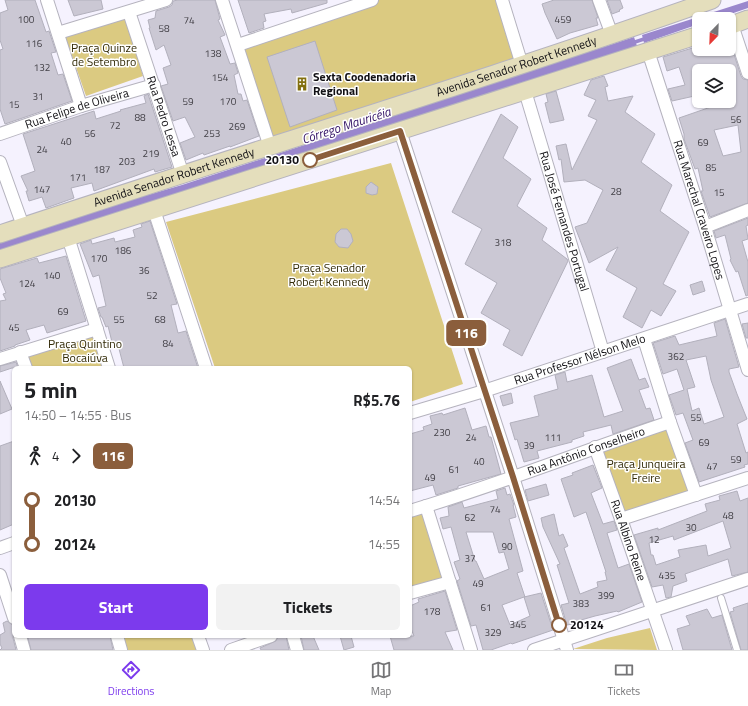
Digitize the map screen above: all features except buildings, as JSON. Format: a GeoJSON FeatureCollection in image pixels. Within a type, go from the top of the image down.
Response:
{"type":"FeatureCollection","features":[{"type":"Feature","properties":{"kind":"street"},"geometry":{"type":"LineString","coordinates":[[47,0],[81,106]]}},
{"type":"Feature","properties":{"kind":"street"},"geometry":{"type":"LineString","coordinates":[[58,33],[166,0]]}},
{"type":"Feature","properties":{"kind":"street"},"geometry":{"type":"LineString","coordinates":[[222,0],[238,45],[270,147]]}},
{"type":"Feature","properties":{"kind":"street"},"geometry":{"type":"LineString","coordinates":[[238,45],[372,0]]}},
{"type":"Feature","properties":{"kind":"street"},"geometry":{"type":"LineString","coordinates":[[502,0],[522,65]]}},
{"type":"Feature","properties":{"kind":"street"},"geometry":{"type":"LineString","coordinates":[[599,0],[612,36]]}},
{"type":"Feature","properties":{"kind":"street","name":"Avenida Senador Robert Kennedy"},"geometry":{"type":"LineString","coordinates":[[0,234],[612,36],[712,0]]}},
{"type":"Feature","properties":{"kind":"street","name":"Rua Pedro Lessa"},"geometry":{"type":"LineString","coordinates":[[129,12],[183,175]]}},
{"type":"Feature","properties":{"kind":"street"},"geometry":{"type":"LineString","coordinates":[[736,23],[748,73]]}},
{"type":"Feature","properties":{"kind":"street","name":"Avenida Senador Robert Kennedy"},"geometry":{"type":"LineString","coordinates":[[0,259],[692,37]]}},
{"type":"Feature","properties":{"kind":"street","name":"Rua Marechal Craveiro Lopes"},"geometry":{"type":"LineString","coordinates":[[648,51],[705,227],[729,311],[748,370]]}},
{"type":"Feature","properties":{"kind":"street","name":"Rua Felipe de Oliveira"},"geometry":{"type":"LineString","coordinates":[[0,134],[81,106],[154,85]]}},
{"type":"Feature","properties":{"kind":"street","name":"Rua José Fernandes Portugal"},"geometry":{"type":"LineString","coordinates":[[525,91],[603,352]]}},
{"type":"Feature","properties":{"kind":"street"},"geometry":{"type":"LineString","coordinates":[[400,131],[513,477],[565,645]]}},
{"type":"Feature","properties":{"kind":"street"},"geometry":{"type":"LineString","coordinates":[[0,162],[23,226]]}},
{"type":"Feature","properties":{"kind":"street"},"geometry":{"type":"LineString","coordinates":[[154,210],[205,366]]}},
{"type":"Feature","properties":{"kind":"street"},"geometry":{"type":"LineString","coordinates":[[705,227],[748,210]]}},
{"type":"Feature","properties":{"kind":"street"},"geometry":{"type":"LineString","coordinates":[[68,237],[108,366]]}},
{"type":"Feature","properties":{"kind":"street","name":"Rua Professor Nélson Melo"},"geometry":{"type":"LineString","coordinates":[[412,412],[484,391],[748,304]]}},
{"type":"Feature","properties":{"kind":"street"},"geometry":{"type":"LineString","coordinates":[[0,358],[97,329]]}},
{"type":"Feature","properties":{"kind":"street"},"geometry":{"type":"LineString","coordinates":[[644,339],[670,422],[696,495]]}},
{"type":"Feature","properties":{"kind":"street"},"geometry":{"type":"LineString","coordinates":[[20,352],[25,366]]}},
{"type":"Feature","properties":{"kind":"street","name":"Rua Antônio Conselheiro"},"geometry":{"type":"LineString","coordinates":[[412,510],[670,422]]}},
{"type":"Feature","properties":{"kind":"street","name":"Rua Albino Reine"},"geometry":{"type":"LineString","coordinates":[[595,447],[666,650]]}},
{"type":"Feature","properties":{"kind":"street"},"geometry":{"type":"LineString","coordinates":[[621,519],[748,478]]}},
{"type":"Feature","properties":{"kind":"street"},"geometry":{"type":"LineString","coordinates":[[426,506],[470,650]]}},
{"type":"Feature","properties":{"kind":"street"},"geometry":{"type":"LineString","coordinates":[[0,548],[12,544]]}},
{"type":"Feature","properties":{"kind":"street"},"geometry":{"type":"LineString","coordinates":[[0,575],[12,612]]}},
{"type":"Feature","properties":{"kind":"street"},"geometry":{"type":"LineString","coordinates":[[534,650],[565,645],[653,611],[719,594],[748,579]]}},
{"type":"Feature","properties":{"kind":"street"},"geometry":{"type":"LineString","coordinates":[[412,592],[450,582]]}},
{"type":"Feature","properties":{"kind":"street"},"geometry":{"type":"LineString","coordinates":[[21,638],[24,650]]}},
{"type":"Feature","properties":{"kind":"street"},"geometry":{"type":"LineString","coordinates":[[118,638],[121,650]]}},
{"type":"Feature","properties":{"kind":"street"},"geometry":{"type":"LineString","coordinates":[[199,638],[203,650]]}},
{"type":"Feature","properties":{"kind":"street"},"geometry":{"type":"LineString","coordinates":[[231,650],[265,638]]}},
{"type":"Feature","properties":{"kind":"street"},"geometry":{"type":"LineString","coordinates":[[294,638],[297,650]]}},
{"type":"Feature","properties":{"kind":"lane"},"geometry":{"type":"LineString","coordinates":[[719,594],[737,650]]}},
{"type":"Feature","properties":{"kind":"green space"},"geometry":{"type":"Polygon","coordinates":[[[379,0],[499,0],[517,61],[274,142],[242,47],[379,0]]]}},
{"type":"Feature","properties":{"kind":"green space","name":"Praça Quinze de Setembro"},"geometry":{"type":"Polygon","coordinates":[[[125,15],[143,76],[86,96],[64,33],[125,15]]]}},
{"type":"Feature","properties":{"kind":"green space","name":"Praça Senador Robert Kennedy"},"geometry":{"type":"Polygon","coordinates":[[[391,163],[463,384],[412,401],[412,366],[214,366],[166,222],[391,163]]]}},
{"type":"Feature","properties":{"kind":"green space","name":"Praça Quintino Bocaiúva"},"geometry":{"type":"Polygon","coordinates":[[[97,328],[109,366],[29,366],[24,352],[97,328]]]}},
{"type":"Feature","properties":{"kind":"green space","name":"Praça Junqueira Freire"},"geometry":{"type":"Polygon","coordinates":[[[670,427],[691,492],[624,514],[601,449],[670,427]]]}},
{"type":"Feature","properties":{"kind":"green space"},"geometry":{"type":"Polygon","coordinates":[[[425,513],[446,578],[412,589],[412,516],[425,513]]]}},
{"type":"Feature","properties":{"kind":"green space"},"geometry":{"type":"Polygon","coordinates":[[[650,628],[657,650],[573,649],[607,638],[650,628]]]}},
{"type":"Feature","properties":{"kind":"green space"},"geometry":{"type":"Polygon","coordinates":[[[122,638],[200,638],[204,650],[125,650],[122,638]]]}},
{"type":"Feature","properties":{"kind":"shaded area"},"geometry":{"type":"Polygon","coordinates":[[[748,1],[748,8],[736,12],[714,12],[748,1]]]}},
{"type":"Feature","properties":{"kind":"shaded area"},"geometry":{"type":"Polygon","coordinates":[[[692,19],[692,26],[644,43],[642,35],[692,19]]]}},
{"type":"Feature","properties":{"kind":"shaded area"},"geometry":{"type":"Polygon","coordinates":[[[634,37],[637,46],[0,252],[0,242],[182,185],[634,37]]]}},
{"type":"Feature","properties":{"kind":"waterway","name":"Córrego Mauricéia"},"geometry":{"type":"LineString","coordinates":[[632,43],[647,38]]}},
{"type":"Feature","properties":{"kind":"bus line","name":"116"},"geometry":{"type":"LineString","coordinates":[[310,160],[400,131],[513,477],[559,625]]}},
{"type":"Feature","properties":{"kind":"place","name":"Sexta Coodenadoria Regional"},"geometry":{"type":"Point","coordinates":[302,84]}},
{"type":"Feature","properties":{"kind":"place","name":"20130"},"geometry":{"type":"Point","coordinates":[310,160]}},
{"type":"Feature","properties":{"kind":"place","name":"20124"},"geometry":{"type":"Point","coordinates":[559,625]}}]}
